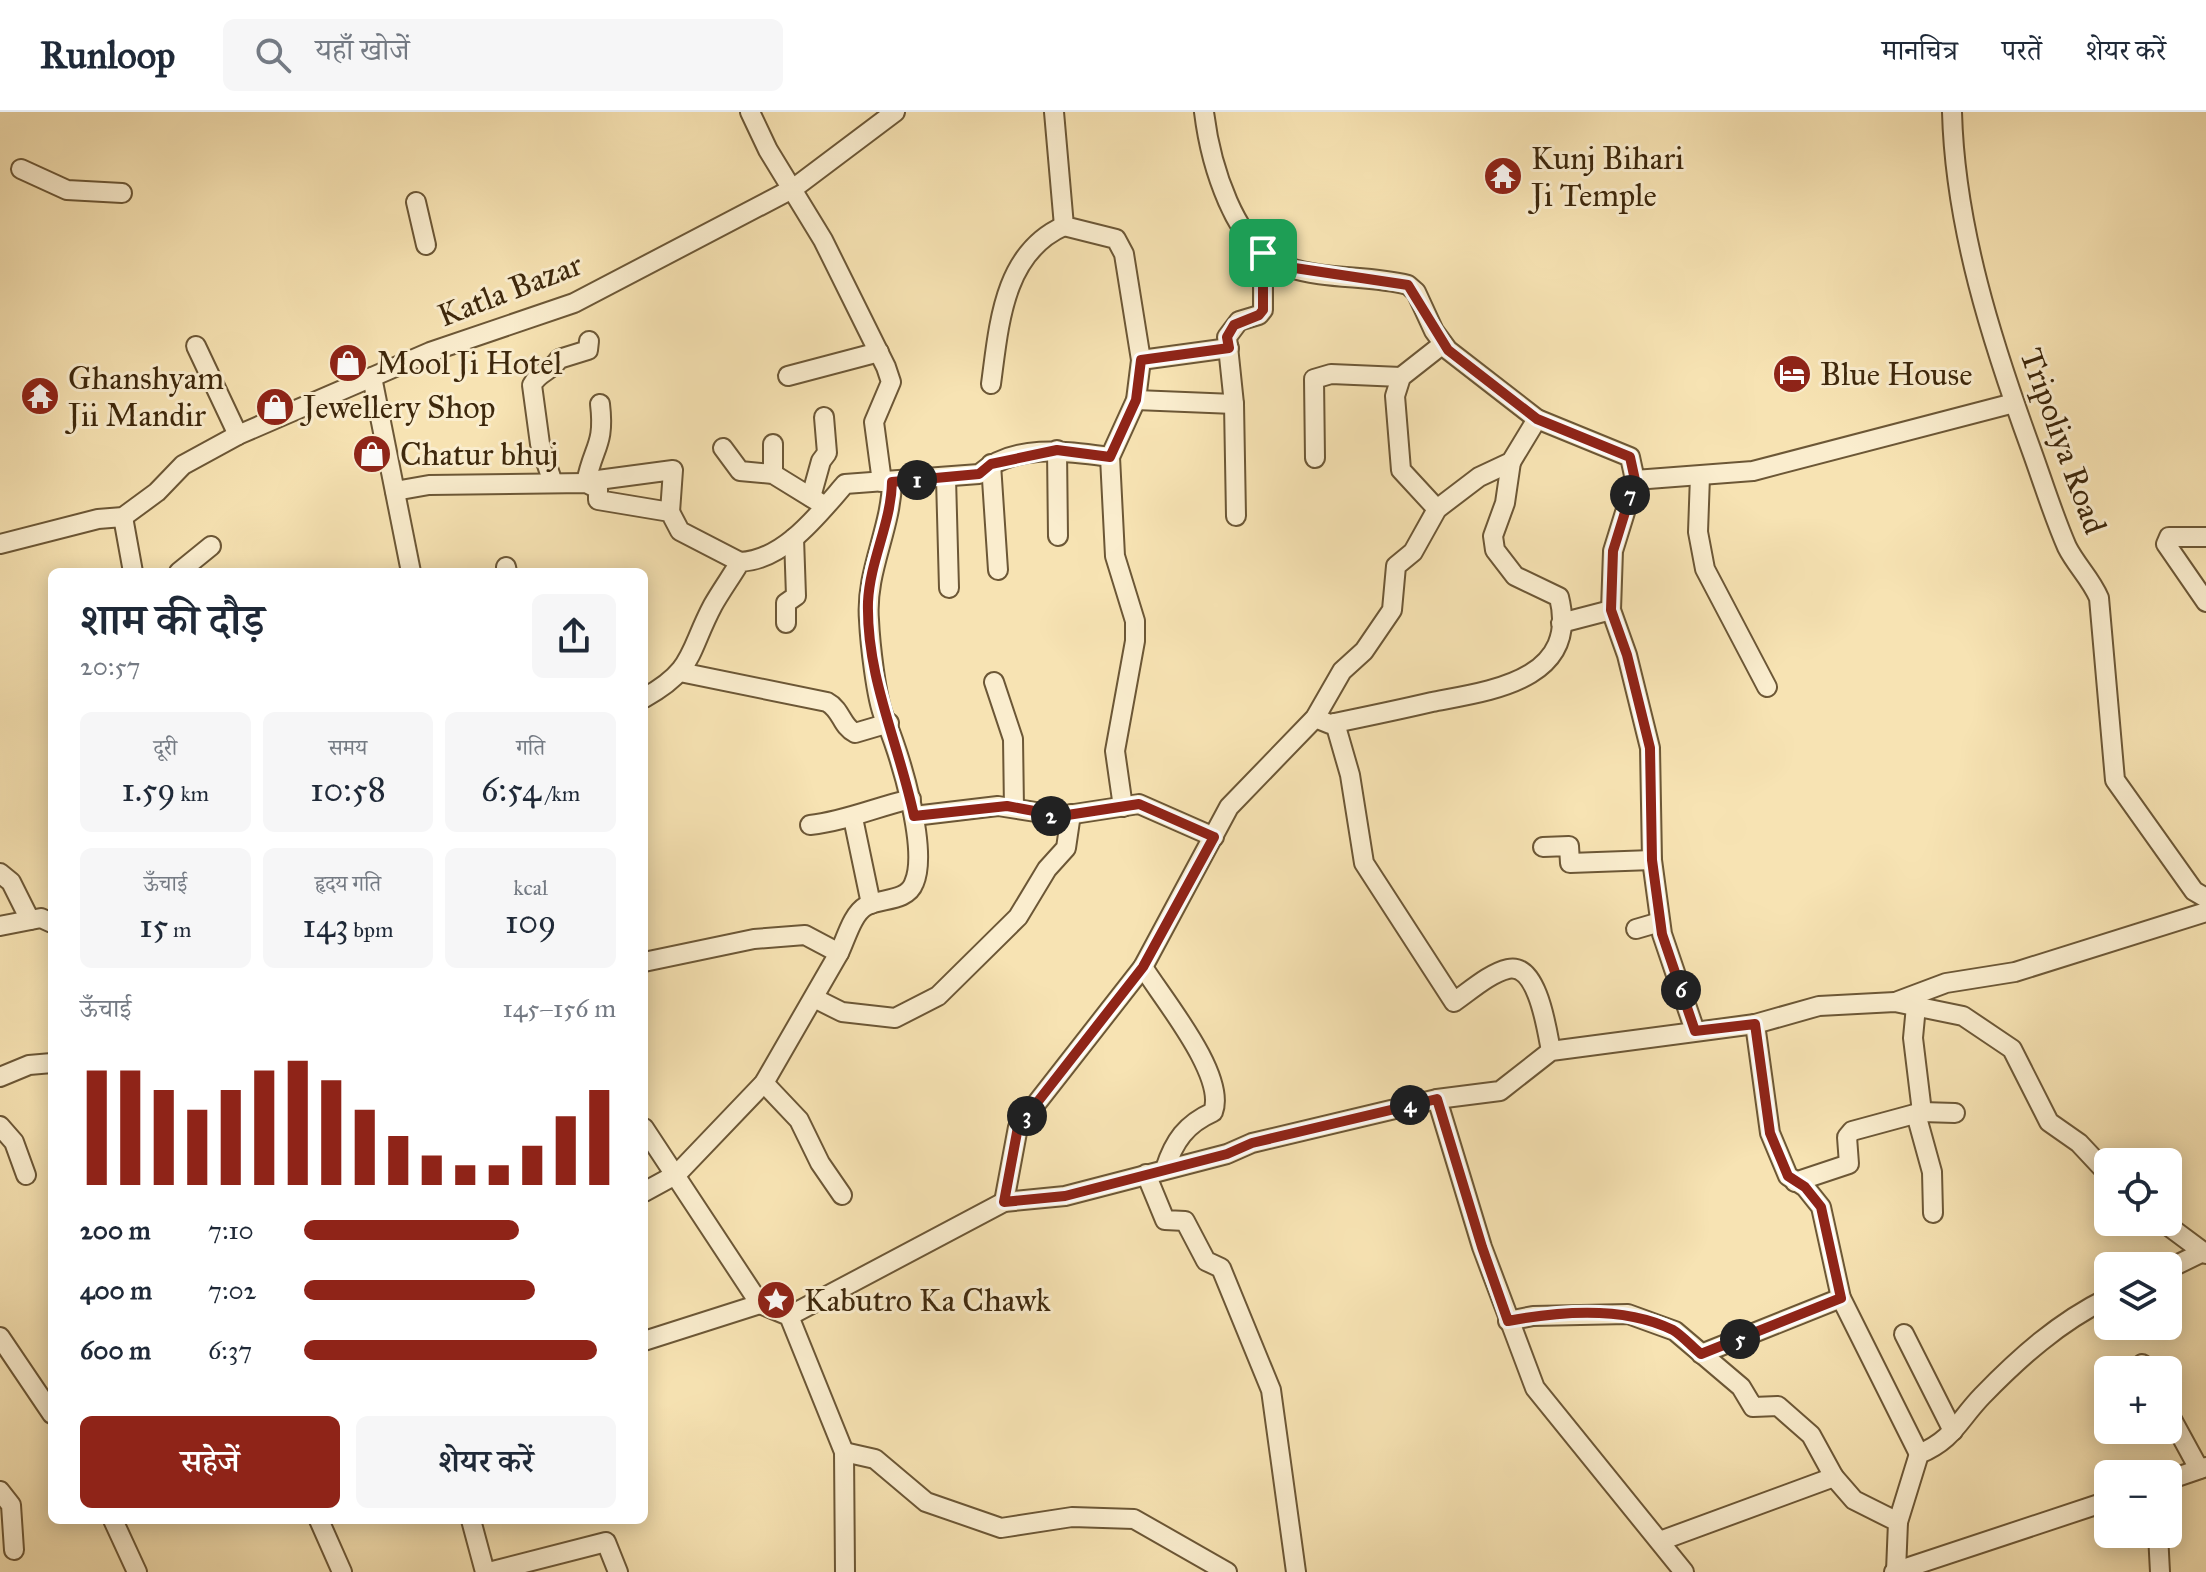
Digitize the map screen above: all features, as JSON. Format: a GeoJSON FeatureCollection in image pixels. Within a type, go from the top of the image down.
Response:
{"type":"FeatureCollection","features":[{"type":"Feature","properties":{"kind":"street"},"geometry":{"type":"LineString","coordinates":[[648,1190],[677,1174],[764,1083],[839,953],[858,912],[871,904],[894,899],[913,887],[916,877],[912,808],[889,723],[884,716],[874,662],[868,599],[871,573],[890,511],[874,422],[891,382],[879,352],[794,188],[768,150],[750,112]]}},
{"type":"Feature","properties":{"kind":"street","name":"Katla Bazar"},"geometry":{"type":"LineString","coordinates":[[0,544],[98,519],[123,517],[157,492],[183,465],[238,435],[430,352],[574,303],[794,188],[895,112]]}},
{"type":"Feature","properties":{"kind":"street"},"geometry":{"type":"LineString","coordinates":[[1054,112],[1064,226]]}},
{"type":"Feature","properties":{"kind":"street"},"geometry":{"type":"LineString","coordinates":[[1204,112],[1220,182],[1237,217],[1263,253],[1288,267],[1408,285],[1443,344],[1537,419],[1630,457],[1635,480],[1613,551],[1611,610],[1627,655],[1650,748],[1652,860],[1660,922],[1695,1031]]}},
{"type":"Feature","properties":{"kind":"street","name":"Tripoliya Road"},"geometry":{"type":"LineString","coordinates":[[1952,112],[1955,172],[1963,222],[2014,403],[2069,551],[2093,582],[2099,598],[2115,780],[2194,891],[2206,898]]}},
{"type":"Feature","properties":{"kind":"street"},"geometry":{"type":"LineString","coordinates":[[21,169],[67,190],[122,193]]}},
{"type":"Feature","properties":{"kind":"street"},"geometry":{"type":"LineString","coordinates":[[416,202],[426,245]]}},
{"type":"Feature","properties":{"kind":"street"},"geometry":{"type":"LineString","coordinates":[[991,384],[1001,312],[1020,262],[1044,235],[1064,226],[1116,239],[1124,254],[1141,360],[1136,400],[1110,457],[1115,556],[1135,621],[1135,641],[1115,751],[1123,807]]}},
{"type":"Feature","properties":{"kind":"street"},"geometry":{"type":"LineString","coordinates":[[1236,516],[1234,404],[1227,337],[1234,325],[1259,315],[1263,310],[1263,253]]}},
{"type":"Feature","properties":{"kind":"street"},"geometry":{"type":"LineString","coordinates":[[553,483],[540,444],[532,385],[536,377],[553,370],[559,359],[588,350],[589,341]]}},
{"type":"Feature","properties":{"kind":"street"},"geometry":{"type":"LineString","coordinates":[[1437,509],[1405,476],[1399,464],[1395,396],[1401,377],[1443,344]]}},
{"type":"Feature","properties":{"kind":"street"},"geometry":{"type":"LineString","coordinates":[[196,346],[238,435]]}},
{"type":"Feature","properties":{"kind":"street"},"geometry":{"type":"LineString","coordinates":[[1141,360],[1229,348]]}},
{"type":"Feature","properties":{"kind":"street"},"geometry":{"type":"LineString","coordinates":[[788,376],[879,352]]}},
{"type":"Feature","properties":{"kind":"street"},"geometry":{"type":"LineString","coordinates":[[1315,458],[1314,379],[1331,374],[1401,377]]}},
{"type":"Feature","properties":{"kind":"street"},"geometry":{"type":"LineString","coordinates":[[372,377],[410,568]]}},
{"type":"Feature","properties":{"kind":"street"},"geometry":{"type":"LineString","coordinates":[[1136,400],[1234,404]]}},
{"type":"Feature","properties":{"kind":"street"},"geometry":{"type":"LineString","coordinates":[[1635,480],[1753,471],[2014,403]]}},
{"type":"Feature","properties":{"kind":"street"},"geometry":{"type":"LineString","coordinates":[[600,404],[601,444],[592,458],[592,486],[598,500],[670,512]]}},
{"type":"Feature","properties":{"kind":"street"},"geometry":{"type":"LineString","coordinates":[[818,502],[821,461],[827,453],[824,417]]}},
{"type":"Feature","properties":{"kind":"street"},"geometry":{"type":"LineString","coordinates":[[1315,718],[1335,723],[1516,683],[1532,673],[1553,652],[1561,623],[1556,594],[1515,576],[1495,550],[1493,536],[1505,503],[1511,462],[1537,419]]}},
{"type":"Feature","properties":{"kind":"street"},"geometry":{"type":"LineString","coordinates":[[773,444],[773,474]]}},
{"type":"Feature","properties":{"kind":"street"},"geometry":{"type":"LineString","coordinates":[[723,448],[740,471],[773,474],[818,502]]}},
{"type":"Feature","properties":{"kind":"street"},"geometry":{"type":"LineString","coordinates":[[395,491],[429,485],[553,483],[592,486],[598,480],[673,470],[670,512],[680,531],[740,562],[762,557],[794,538],[818,502],[845,484],[979,474],[991,464],[1057,450],[1110,457]]}},
{"type":"Feature","properties":{"kind":"street"},"geometry":{"type":"LineString","coordinates":[[1057,450],[1058,536]]}},
{"type":"Feature","properties":{"kind":"street"},"geometry":{"type":"LineString","coordinates":[[1004,1202],[1018,1127],[1143,967],[1229,807],[1315,718],[1342,671],[1364,651],[1392,610],[1396,566],[1413,552],[1437,509],[1479,477],[1511,462]]}},
{"type":"Feature","properties":{"kind":"street"},"geometry":{"type":"LineString","coordinates":[[991,464],[998,570]]}},
{"type":"Feature","properties":{"kind":"street"},"geometry":{"type":"LineString","coordinates":[[1700,476],[1698,532],[1705,569],[1767,687]]}},
{"type":"Feature","properties":{"kind":"street"},"geometry":{"type":"LineString","coordinates":[[946,478],[949,588]]}},
{"type":"Feature","properties":{"kind":"street"},"geometry":{"type":"LineString","coordinates":[[123,517],[132,568]]}},
{"type":"Feature","properties":{"kind":"street"},"geometry":{"type":"LineString","coordinates":[[2206,537],[2169,537],[2166,544],[2206,602]]}},
{"type":"Feature","properties":{"kind":"street"},"geometry":{"type":"LineString","coordinates":[[786,623],[786,603],[796,596],[794,538]]}},
{"type":"Feature","properties":{"kind":"street"},"geometry":{"type":"LineString","coordinates":[[184,568],[211,546]]}},
{"type":"Feature","properties":{"kind":"street"},"geometry":{"type":"LineString","coordinates":[[648,696],[669,684],[689,663],[712,606],[740,562]]}},
{"type":"Feature","properties":{"kind":"street"},"geometry":{"type":"LineString","coordinates":[[1561,623],[1611,610]]}},
{"type":"Feature","properties":{"kind":"street"},"geometry":{"type":"LineString","coordinates":[[680,672],[827,702],[838,710],[846,729],[855,733],[889,723]]}},
{"type":"Feature","properties":{"kind":"street"},"geometry":{"type":"LineString","coordinates":[[994,682],[1013,739],[1014,808]]}},
{"type":"Feature","properties":{"kind":"street"},"geometry":{"type":"LineString","coordinates":[[1335,723],[1350,775],[1364,863],[1395,915],[1454,1002],[1501,971],[1514,968],[1524,972],[1539,999],[1551,1051]]}},
{"type":"Feature","properties":{"kind":"street"},"geometry":{"type":"LineString","coordinates":[[810,825],[912,808],[1014,808],[1051,816],[1139,804],[1214,837]]}},
{"type":"Feature","properties":{"kind":"street"},"geometry":{"type":"LineString","coordinates":[[814,998],[842,1012],[895,1018],[938,996],[1018,917],[1047,869],[1066,848],[1071,814]]}},
{"type":"Feature","properties":{"kind":"street"},"geometry":{"type":"LineString","coordinates":[[853,818],[871,904]]}},
{"type":"Feature","properties":{"kind":"street"},"geometry":{"type":"LineString","coordinates":[[1543,847],[1569,846],[1570,863],[1652,860]]}},
{"type":"Feature","properties":{"kind":"street"},"geometry":{"type":"LineString","coordinates":[[0,873],[11,882],[30,920]]}},
{"type":"Feature","properties":{"kind":"street"},"geometry":{"type":"LineString","coordinates":[[1895,1002],[1946,983],[2015,972],[2206,912]]}},
{"type":"Feature","properties":{"kind":"street"},"geometry":{"type":"LineString","coordinates":[[0,926],[41,918],[48,921]]}},
{"type":"Feature","properties":{"kind":"street"},"geometry":{"type":"LineString","coordinates":[[1636,929],[1660,922]]}},
{"type":"Feature","properties":{"kind":"street"},"geometry":{"type":"LineString","coordinates":[[648,961],[754,939],[805,935],[839,953]]}},
{"type":"Feature","properties":{"kind":"street"},"geometry":{"type":"LineString","coordinates":[[1143,967],[1204,1063],[1216,1090],[1213,1112],[1190,1124],[1171,1150],[1165,1169]]}},
{"type":"Feature","properties":{"kind":"street"},"geometry":{"type":"LineString","coordinates":[[789,1316],[1004,1202],[1065,1196],[1227,1154],[1252,1143],[1437,1099],[1500,1091],[1551,1051],[1755,1024],[1819,1006],[1895,1002],[1963,1016],[2012,1049],[2049,1122],[2079,1143],[2094,1159]]}},
{"type":"Feature","properties":{"kind":"street"},"geometry":{"type":"LineString","coordinates":[[1916,1006],[1913,1038],[1919,1113],[1932,1172],[1933,1213]]}},
{"type":"Feature","properties":{"kind":"street"},"geometry":{"type":"LineString","coordinates":[[1755,1024],[1770,1133],[1782,1165],[1821,1207],[1841,1298],[1919,1454],[1898,1522],[1895,1572],[2094,1506]]}},
{"type":"Feature","properties":{"kind":"street"},"geometry":{"type":"LineString","coordinates":[[0,1077],[29,1065],[48,1063]]}},
{"type":"Feature","properties":{"kind":"street"},"geometry":{"type":"LineString","coordinates":[[764,1083],[799,1120],[820,1163],[842,1195]]}},
{"type":"Feature","properties":{"kind":"street"},"geometry":{"type":"LineString","coordinates":[[1437,1099],[1482,1247],[1535,1388],[1684,1572]]}},
{"type":"Feature","properties":{"kind":"street"},"geometry":{"type":"LineString","coordinates":[[1795,1182],[1849,1164],[1847,1137],[1852,1131],[1919,1113],[1955,1113]]}},
{"type":"Feature","properties":{"kind":"street"},"geometry":{"type":"LineString","coordinates":[[0,1126],[14,1142],[26,1175]]}},
{"type":"Feature","properties":{"kind":"street"},"geometry":{"type":"LineString","coordinates":[[648,1134],[760,1304],[789,1316],[844,1452],[845,1572]]}},
{"type":"Feature","properties":{"kind":"street"},"geometry":{"type":"LineString","coordinates":[[1146,1174],[1165,1220],[1185,1221],[1206,1261],[1221,1268],[1271,1390],[1296,1572]]}},
{"type":"Feature","properties":{"kind":"street"},"geometry":{"type":"LineString","coordinates":[[2182,1236],[2204,1253],[2182,1263]]}},
{"type":"Feature","properties":{"kind":"street"},"geometry":{"type":"LineString","coordinates":[[1701,1354],[1841,1298]]}},
{"type":"Feature","properties":{"kind":"street"},"geometry":{"type":"LineString","coordinates":[[648,1340],[760,1304]]}},
{"type":"Feature","properties":{"kind":"street"},"geometry":{"type":"LineString","coordinates":[[1919,1454],[1942,1444],[2018,1360],[2073,1315],[2094,1305]]}},
{"type":"Feature","properties":{"kind":"street"},"geometry":{"type":"LineString","coordinates":[[1508,1321],[1533,1316],[1628,1314],[1675,1331],[1741,1387],[1753,1407],[1778,1406],[1811,1435],[1834,1477],[1854,1500],[1898,1522]]}},
{"type":"Feature","properties":{"kind":"street"},"geometry":{"type":"LineString","coordinates":[[1904,1334],[1953,1431]]}},
{"type":"Feature","properties":{"kind":"street"},"geometry":{"type":"LineString","coordinates":[[0,1337],[48,1408]]}},
{"type":"Feature","properties":{"kind":"street"},"geometry":{"type":"LineString","coordinates":[[2182,1434],[2203,1468],[2182,1475]]}},
{"type":"Feature","properties":{"kind":"street"},"geometry":{"type":"LineString","coordinates":[[844,1452],[875,1459],[926,1502],[1001,1528],[1072,1517],[1134,1519],[1224,1572]]}},
{"type":"Feature","properties":{"kind":"street"},"geometry":{"type":"LineString","coordinates":[[1660,1541],[1834,1477]]}},
{"type":"Feature","properties":{"kind":"street"},"geometry":{"type":"LineString","coordinates":[[0,1491],[11,1505],[14,1550]]}},
{"type":"Feature","properties":{"kind":"street"},"geometry":{"type":"LineString","coordinates":[[321,1524],[342,1572]]}},
{"type":"Feature","properties":{"kind":"street"},"geometry":{"type":"LineString","coordinates":[[472,1524],[487,1572],[606,1542],[618,1572]]}},
{"type":"Feature","properties":{"kind":"street"},"geometry":{"type":"LineString","coordinates":[[116,1526],[137,1572]]}},
{"type":"Feature","properties":{"kind":"street"},"geometry":{"type":"LineString","coordinates":[[2159,1548],[2160,1572]]}},
{"type":"Feature","properties":{"kind":"place","name":"Kunj Bihari Ji Temple"},"geometry":{"type":"Point","coordinates":[1503,176]}},
{"type":"Feature","properties":{"kind":"place","name":"Mool Ji Hotel"},"geometry":{"type":"Point","coordinates":[348,363]}},
{"type":"Feature","properties":{"kind":"place","name":"Blue House"},"geometry":{"type":"Point","coordinates":[1792,374]}},
{"type":"Feature","properties":{"kind":"place","name":"Ghanshyam Jii Mandir"},"geometry":{"type":"Point","coordinates":[40,396]}},
{"type":"Feature","properties":{"kind":"place","name":"Jewellery Shop"},"geometry":{"type":"Point","coordinates":[275,407]}},
{"type":"Feature","properties":{"kind":"place","name":"Chatur bhuj"},"geometry":{"type":"Point","coordinates":[372,454]}},
{"type":"Feature","properties":{"kind":"place","name":"Kabutro Ka Chawk"},"geometry":{"type":"Point","coordinates":[776,1300]}},
{"type":"Feature","properties":{"kind":"route"},"geometry":{"type":"LineString","coordinates":[[1263,253],[1288,267],[1404,283],[1412,287],[1434,331],[1448,350],[1537,419],[1630,457],[1635,480],[1613,551],[1611,610],[1627,655],[1650,748],[1653,779],[1650,820],[1652,860],[1662,934],[1695,1031],[1755,1024],[1770,1133],[1788,1176],[1805,1187],[1821,1207],[1841,1298],[1701,1354],[1675,1331],[1628,1314],[1533,1316],[1508,1321],[1437,1099],[1252,1143],[1227,1154],[1065,1196],[1004,1202],[1018,1127],[1143,967],[1214,837],[1139,804],[1061,816],[998,806],[914,816],[889,723],[884,716],[869,620],[871,573],[890,511],[892,482],[979,474],[991,464],[1030,453],[1057,450],[1110,457],[1136,400],[1141,360],[1229,348],[1227,337],[1234,325],[1259,315],[1263,310],[1263,253]]}}]}
